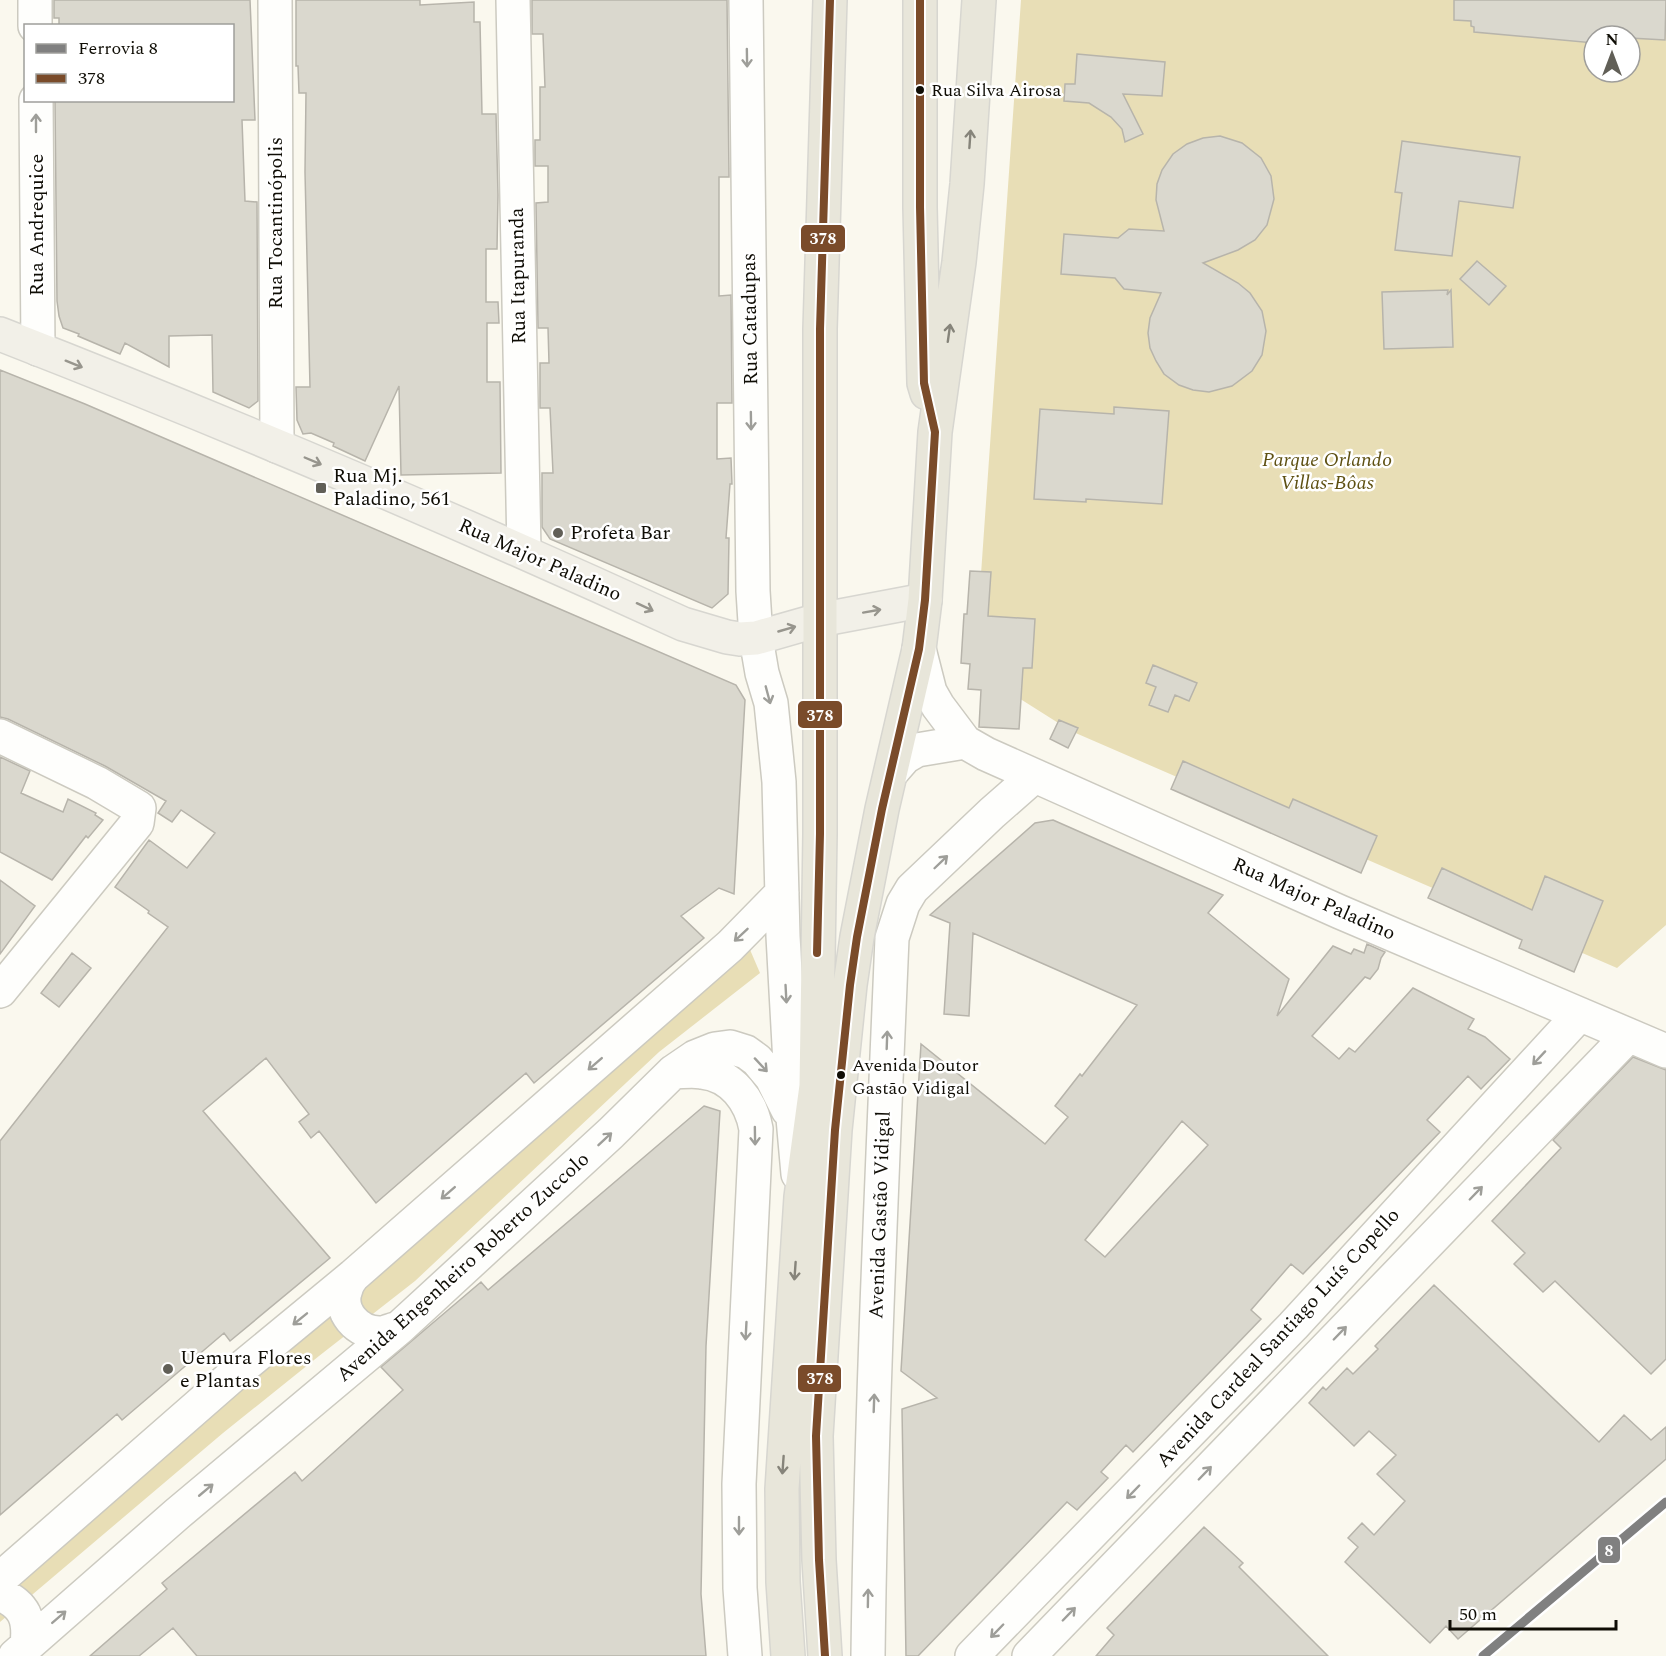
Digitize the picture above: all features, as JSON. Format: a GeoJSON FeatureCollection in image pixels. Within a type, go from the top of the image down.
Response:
{"type":"FeatureCollection","features":[{"type":"Feature","properties":{"kind":"highway"},"geometry":{"type":"LineString","coordinates":[[825,1656],[819,1560],[810,1141],[816,1086],[820,834],[820,329],[831,0]]}},
{"type":"Feature","properties":{"kind":"highway"},"geometry":{"type":"LineString","coordinates":[[920,0],[920,207],[924,383],[935,432]]}},
{"type":"Feature","properties":{"kind":"highway"},"geometry":{"type":"LineString","coordinates":[[788,1656],[783,1582],[782,1489],[811,1201],[835,1130],[850,985],[868,879],[919,649],[925,600],[935,432],[967,184],[979,0]]}},
{"type":"Feature","properties":{"kind":"main road","name":"Rua Major Paladino"},"geometry":{"type":"LineString","coordinates":[[0,334],[277,446],[524,551],[683,624],[710,633],[740,639],[756,638],[819,620],[925,600]]}},
{"type":"Feature","properties":{"kind":"street"},"geometry":{"type":"LineString","coordinates":[[35,0],[36,24]]}},
{"type":"Feature","properties":{"kind":"street","name":"Rua Tocantinópolis"},"geometry":{"type":"LineString","coordinates":[[276,0],[277,446]]}},
{"type":"Feature","properties":{"kind":"street","name":"Rua Itapuranda"},"geometry":{"type":"LineString","coordinates":[[513,0],[524,551]]}},
{"type":"Feature","properties":{"kind":"street","name":"Rua Catadupas"},"geometry":{"type":"LineString","coordinates":[[746,0],[753,591],[756,638]]}},
{"type":"Feature","properties":{"kind":"street","name":"Rua Andrequice"},"geometry":{"type":"LineString","coordinates":[[36,102],[38,349]]}},
{"type":"Feature","properties":{"kind":"street"},"geometry":{"type":"LineString","coordinates":[[756,638],[762,673],[771,704],[779,782],[793,1118],[811,1201]]}},
{"type":"Feature","properties":{"kind":"street","name":"Rua Major Paladino"},"geometry":{"type":"LineString","coordinates":[[919,649],[930,692],[949,722],[975,748],[1033,777],[1202,849],[1340,912],[1666,1051]]}},
{"type":"Feature","properties":{"kind":"street"},"geometry":{"type":"LineString","coordinates":[[0,736],[139,808],[137,823],[0,991]]}},
{"type":"Feature","properties":{"kind":"street"},"geometry":{"type":"LineString","coordinates":[[891,773],[916,750],[975,748],[993,792],[992,813]]}},
{"type":"Feature","properties":{"kind":"street","name":"Avenida Gastão Vidigal"},"geometry":{"type":"LineString","coordinates":[[868,1656],[870,1491],[892,938],[903,904],[912,889],[1033,777]]}},
{"type":"Feature","properties":{"kind":"street"},"geometry":{"type":"LineString","coordinates":[[0,1579],[239,1370],[353,1276],[730,946],[782,893]]}},
{"type":"Feature","properties":{"kind":"street","name":"Avenida Cardeal Santiago Luís Copello"},"geometry":{"type":"LineString","coordinates":[[972,1656],[1293,1326],[1579,1015]]}},
{"type":"Feature","properties":{"kind":"street","name":"Avenida Cardeal Santiago Luís Copello"},"geometry":{"type":"LineString","coordinates":[[1029,1656],[1628,1036]]}},
{"type":"Feature","properties":{"kind":"street","name":"Avenida Engenheiro Roberto Zuccolo"},"geometry":{"type":"LineString","coordinates":[[21,1650],[177,1514],[399,1328],[611,1133],[673,1072],[695,1057],[715,1048],[730,1047],[746,1052],[757,1060],[772,1078],[793,1118]]}},
{"type":"Feature","properties":{"kind":"street"},"geometry":{"type":"LineString","coordinates":[[673,1072],[701,1071],[729,1083],[743,1095],[753,1112],[756,1129],[739,1484],[740,1588],[745,1656]]}},
{"type":"Feature","properties":{"kind":"street"},"geometry":{"type":"LineString","coordinates":[[353,1276],[345,1290],[344,1307],[352,1322],[365,1331],[381,1333],[399,1328]]}},
{"type":"Feature","properties":{"kind":"street"},"geometry":{"type":"LineString","coordinates":[[0,1594],[15,1601],[25,1614],[29,1629],[21,1650]]}},
{"type":"Feature","properties":{"kind":"green space","name":"Parque Orlando Villas-Bôas"},"geometry":{"type":"Polygon","coordinates":[[[1021,0],[1666,0],[1666,925],[1617,968],[1071,731],[990,680],[979,603],[1021,0]]]}},
{"type":"Feature","properties":{"kind":"green space"},"geometry":{"type":"Polygon","coordinates":[[[748,945],[760,973],[659,1052],[415,1281],[223,1433],[0,1622],[0,1590],[748,945]]]}},
{"type":"Feature","properties":{"kind":"building"},"geometry":{"type":"Polygon","coordinates":[[[54,0],[250,0],[255,120],[242,120],[245,201],[257,202],[258,401],[249,408],[213,392],[212,335],[169,336],[169,367],[125,343],[120,354],[63,328],[57,301],[55,102],[234,102],[234,24],[59,24],[59,18],[54,18],[54,0]]]}},
{"type":"Feature","properties":{"kind":"building"},"geometry":{"type":"Polygon","coordinates":[[[296,0],[420,0],[420,5],[474,2],[474,22],[480,22],[482,114],[496,114],[497,249],[486,249],[486,302],[498,302],[499,323],[487,323],[487,382],[500,382],[501,473],[401,475],[399,386],[365,461],[333,446],[334,443],[311,433],[303,434],[297,420],[296,387],[310,387],[305,172],[306,93],[299,93],[298,66],[296,66],[296,0]]]}},
{"type":"Feature","properties":{"kind":"building"},"geometry":{"type":"Polygon","coordinates":[[[532,0],[727,0],[729,177],[719,177],[719,296],[731,295],[732,403],[717,403],[717,459],[731,458],[732,484],[730,484],[726,538],[729,538],[728,594],[712,608],[550,539],[542,527],[542,473],[553,473],[550,408],[540,408],[540,363],[549,363],[548,328],[538,328],[536,203],[548,202],[548,166],[535,166],[535,140],[540,140],[540,87],[545,87],[543,34],[532,34],[532,0]]]}},
{"type":"Feature","properties":{"kind":"building"},"geometry":{"type":"Polygon","coordinates":[[[1454,0],[1666,0],[1665,40],[1642,39],[1642,24],[1582,24],[1582,42],[1474,32],[1471,21],[1454,20],[1454,0]]]}},
{"type":"Feature","properties":{"kind":"building"},"geometry":{"type":"Polygon","coordinates":[[[1077,54],[1165,62],[1162,96],[1123,94],[1143,134],[1125,142],[1122,129],[1111,117],[1089,103],[1064,101],[1065,84],[1075,84],[1077,54]]]}},
{"type":"Feature","properties":{"kind":"building"},"geometry":{"type":"Polygon","coordinates":[[[1220,136],[1242,143],[1261,158],[1271,176],[1274,199],[1267,225],[1255,240],[1238,250],[1203,263],[1238,283],[1250,293],[1262,311],[1266,331],[1262,355],[1252,371],[1232,386],[1209,392],[1179,385],[1164,374],[1156,361],[1150,348],[1148,333],[1150,318],[1161,293],[1124,289],[1115,278],[1061,274],[1064,234],[1118,238],[1129,229],[1164,231],[1156,200],[1157,184],[1162,170],[1173,154],[1187,144],[1203,138],[1220,136]]]}},
{"type":"Feature","properties":{"kind":"building"},"geometry":{"type":"Polygon","coordinates":[[[1402,141],[1520,157],[1513,208],[1459,201],[1452,256],[1395,250],[1402,193],[1395,192],[1402,141]]]}},
{"type":"Feature","properties":{"kind":"building"},"geometry":{"type":"Polygon","coordinates":[[[1477,261],[1506,286],[1489,305],[1460,279],[1477,261]]]}},
{"type":"Feature","properties":{"kind":"building"},"geometry":{"type":"Polygon","coordinates":[[[1448,290],[1447,295],[1451,290],[1453,347],[1384,349],[1382,292],[1448,290]]]}},
{"type":"Feature","properties":{"kind":"building"},"geometry":{"type":"Polygon","coordinates":[[[0,370],[85,404],[736,685],[745,700],[734,894],[719,888],[681,916],[704,938],[534,1083],[526,1073],[376,1203],[319,1131],[311,1138],[299,1122],[309,1114],[266,1058],[203,1111],[330,1258],[230,1341],[224,1333],[122,1420],[117,1414],[0,1515],[0,1141],[168,927],[115,887],[149,840],[187,868],[215,833],[181,810],[172,822],[158,813],[166,801],[105,766],[0,717],[0,370]]]}},
{"type":"Feature","properties":{"kind":"building"},"geometry":{"type":"Polygon","coordinates":[[[1114,407],[1169,411],[1162,504],[1086,499],[1086,502],[1034,499],[1040,409],[1114,414],[1114,407]]]}},
{"type":"Feature","properties":{"kind":"building"},"geometry":{"type":"Polygon","coordinates":[[[970,571],[991,572],[988,616],[1035,619],[1032,668],[1023,668],[1019,729],[979,727],[981,690],[968,689],[970,664],[961,663],[970,571]]]}},
{"type":"Feature","properties":{"kind":"building"},"geometry":{"type":"Polygon","coordinates":[[[1153,665],[1197,683],[1189,701],[1175,695],[1168,712],[1149,705],[1156,687],[1146,683],[1153,665]]]}},
{"type":"Feature","properties":{"kind":"building"},"geometry":{"type":"Polygon","coordinates":[[[1059,720],[1078,728],[1068,748],[1050,739],[1059,720]]]}},
{"type":"Feature","properties":{"kind":"building"},"geometry":{"type":"Polygon","coordinates":[[[0,757],[30,771],[21,793],[63,812],[68,799],[96,813],[95,815],[103,820],[88,838],[86,836],[52,880],[0,852],[0,757]]]}},
{"type":"Feature","properties":{"kind":"building"},"geometry":{"type":"Polygon","coordinates":[[[1183,761],[1289,808],[1293,799],[1377,836],[1361,873],[1171,789],[1183,761]]]}},
{"type":"Feature","properties":{"kind":"building"},"geometry":{"type":"Polygon","coordinates":[[[1053,820],[1223,895],[1208,913],[1289,979],[1277,1016],[1333,946],[1351,954],[1354,949],[1364,953],[1367,944],[1385,952],[1378,969],[1370,979],[1365,977],[1312,1036],[1339,1059],[1349,1048],[1355,1052],[1413,988],[1474,1019],[1468,1029],[1485,1037],[1510,1059],[1481,1089],[1468,1076],[1427,1120],[1440,1132],[1303,1274],[1291,1264],[1251,1310],[1261,1319],[1133,1452],[1126,1445],[1101,1472],[1108,1478],[1077,1510],[1067,1502],[918,1656],[906,1656],[902,1409],[937,1398],[901,1371],[921,1044],[1045,1144],[1068,1117],[1055,1106],[1080,1074],[1082,1076],[1137,1005],[973,933],[969,1016],[944,1014],[950,923],[930,915],[1035,823],[1053,820]],[[1182,1121],[1085,1240],[1105,1257],[1208,1145],[1182,1121]]]}},
{"type":"Feature","properties":{"kind":"building"},"geometry":{"type":"Polygon","coordinates":[[[1442,868],[1532,910],[1545,876],[1603,901],[1574,972],[1519,948],[1522,940],[1428,898],[1442,868]]]}},
{"type":"Feature","properties":{"kind":"building"},"geometry":{"type":"Polygon","coordinates":[[[0,880],[35,906],[0,954],[0,880]]]}},
{"type":"Feature","properties":{"kind":"building"},"geometry":{"type":"Polygon","coordinates":[[[72,953],[91,968],[59,1007],[41,993],[72,953]]]}},
{"type":"Feature","properties":{"kind":"building"},"geometry":{"type":"Polygon","coordinates":[[[1633,1057],[1666,1070],[1666,1359],[1651,1374],[1555,1281],[1543,1292],[1514,1264],[1525,1253],[1492,1221],[1561,1148],[1553,1140],[1633,1057]]]}},
{"type":"Feature","properties":{"kind":"building"},"geometry":{"type":"Polygon","coordinates":[[[704,1106],[720,1111],[706,1346],[701,1594],[706,1656],[197,1656],[173,1628],[139,1656],[90,1656],[167,1589],[162,1583],[295,1472],[302,1481],[403,1390],[381,1367],[481,1282],[488,1290],[704,1106]]]}},
{"type":"Feature","properties":{"kind":"building"},"geometry":{"type":"Polygon","coordinates":[[[1434,1285],[1599,1442],[1624,1415],[1651,1440],[1666,1427],[1666,1459],[1458,1639],[1446,1626],[1430,1643],[1345,1562],[1358,1547],[1348,1538],[1362,1523],[1374,1535],[1405,1501],[1377,1474],[1396,1455],[1369,1431],[1354,1446],[1309,1403],[1323,1387],[1326,1390],[1347,1368],[1353,1374],[1378,1349],[1375,1346],[1434,1285]]]}},
{"type":"Feature","properties":{"kind":"building"},"geometry":{"type":"Polygon","coordinates":[[[1204,1527],[1243,1563],[1239,1567],[1328,1656],[1096,1656],[1114,1635],[1107,1628],[1204,1527]]]}},
{"type":"Feature","properties":{"kind":"rail line","name":"8"},"geometry":{"type":"LineString","coordinates":[[1483,1656],[1666,1502]]}},
{"type":"Feature","properties":{"kind":"transit line","name":"378"},"geometry":{"type":"LineString","coordinates":[[817,953],[820,834],[820,329],[830,0]]}},
{"type":"Feature","properties":{"kind":"transit line","name":"378"},"geometry":{"type":"LineString","coordinates":[[825,1656],[819,1560],[816,1436],[835,1130],[857,937],[882,809],[919,649],[925,600],[935,432],[924,383],[920,207],[920,0]]}},
{"type":"Feature","properties":{"kind":"place","name":"Rua Silva Airosa"},"geometry":{"type":"Point","coordinates":[920,90]}},
{"type":"Feature","properties":{"kind":"place","name":"Rua Mj. Paladino, 561"},"geometry":{"type":"Point","coordinates":[321,488]}},
{"type":"Feature","properties":{"kind":"place","name":"Profeta Bar"},"geometry":{"type":"Point","coordinates":[558,533]}},
{"type":"Feature","properties":{"kind":"place","name":"Avenida Doutor Gastão Vidigal"},"geometry":{"type":"Point","coordinates":[841,1075]}},
{"type":"Feature","properties":{"kind":"place","name":"Uemura Flores e Plantas"},"geometry":{"type":"Point","coordinates":[168,1369]}}]}
